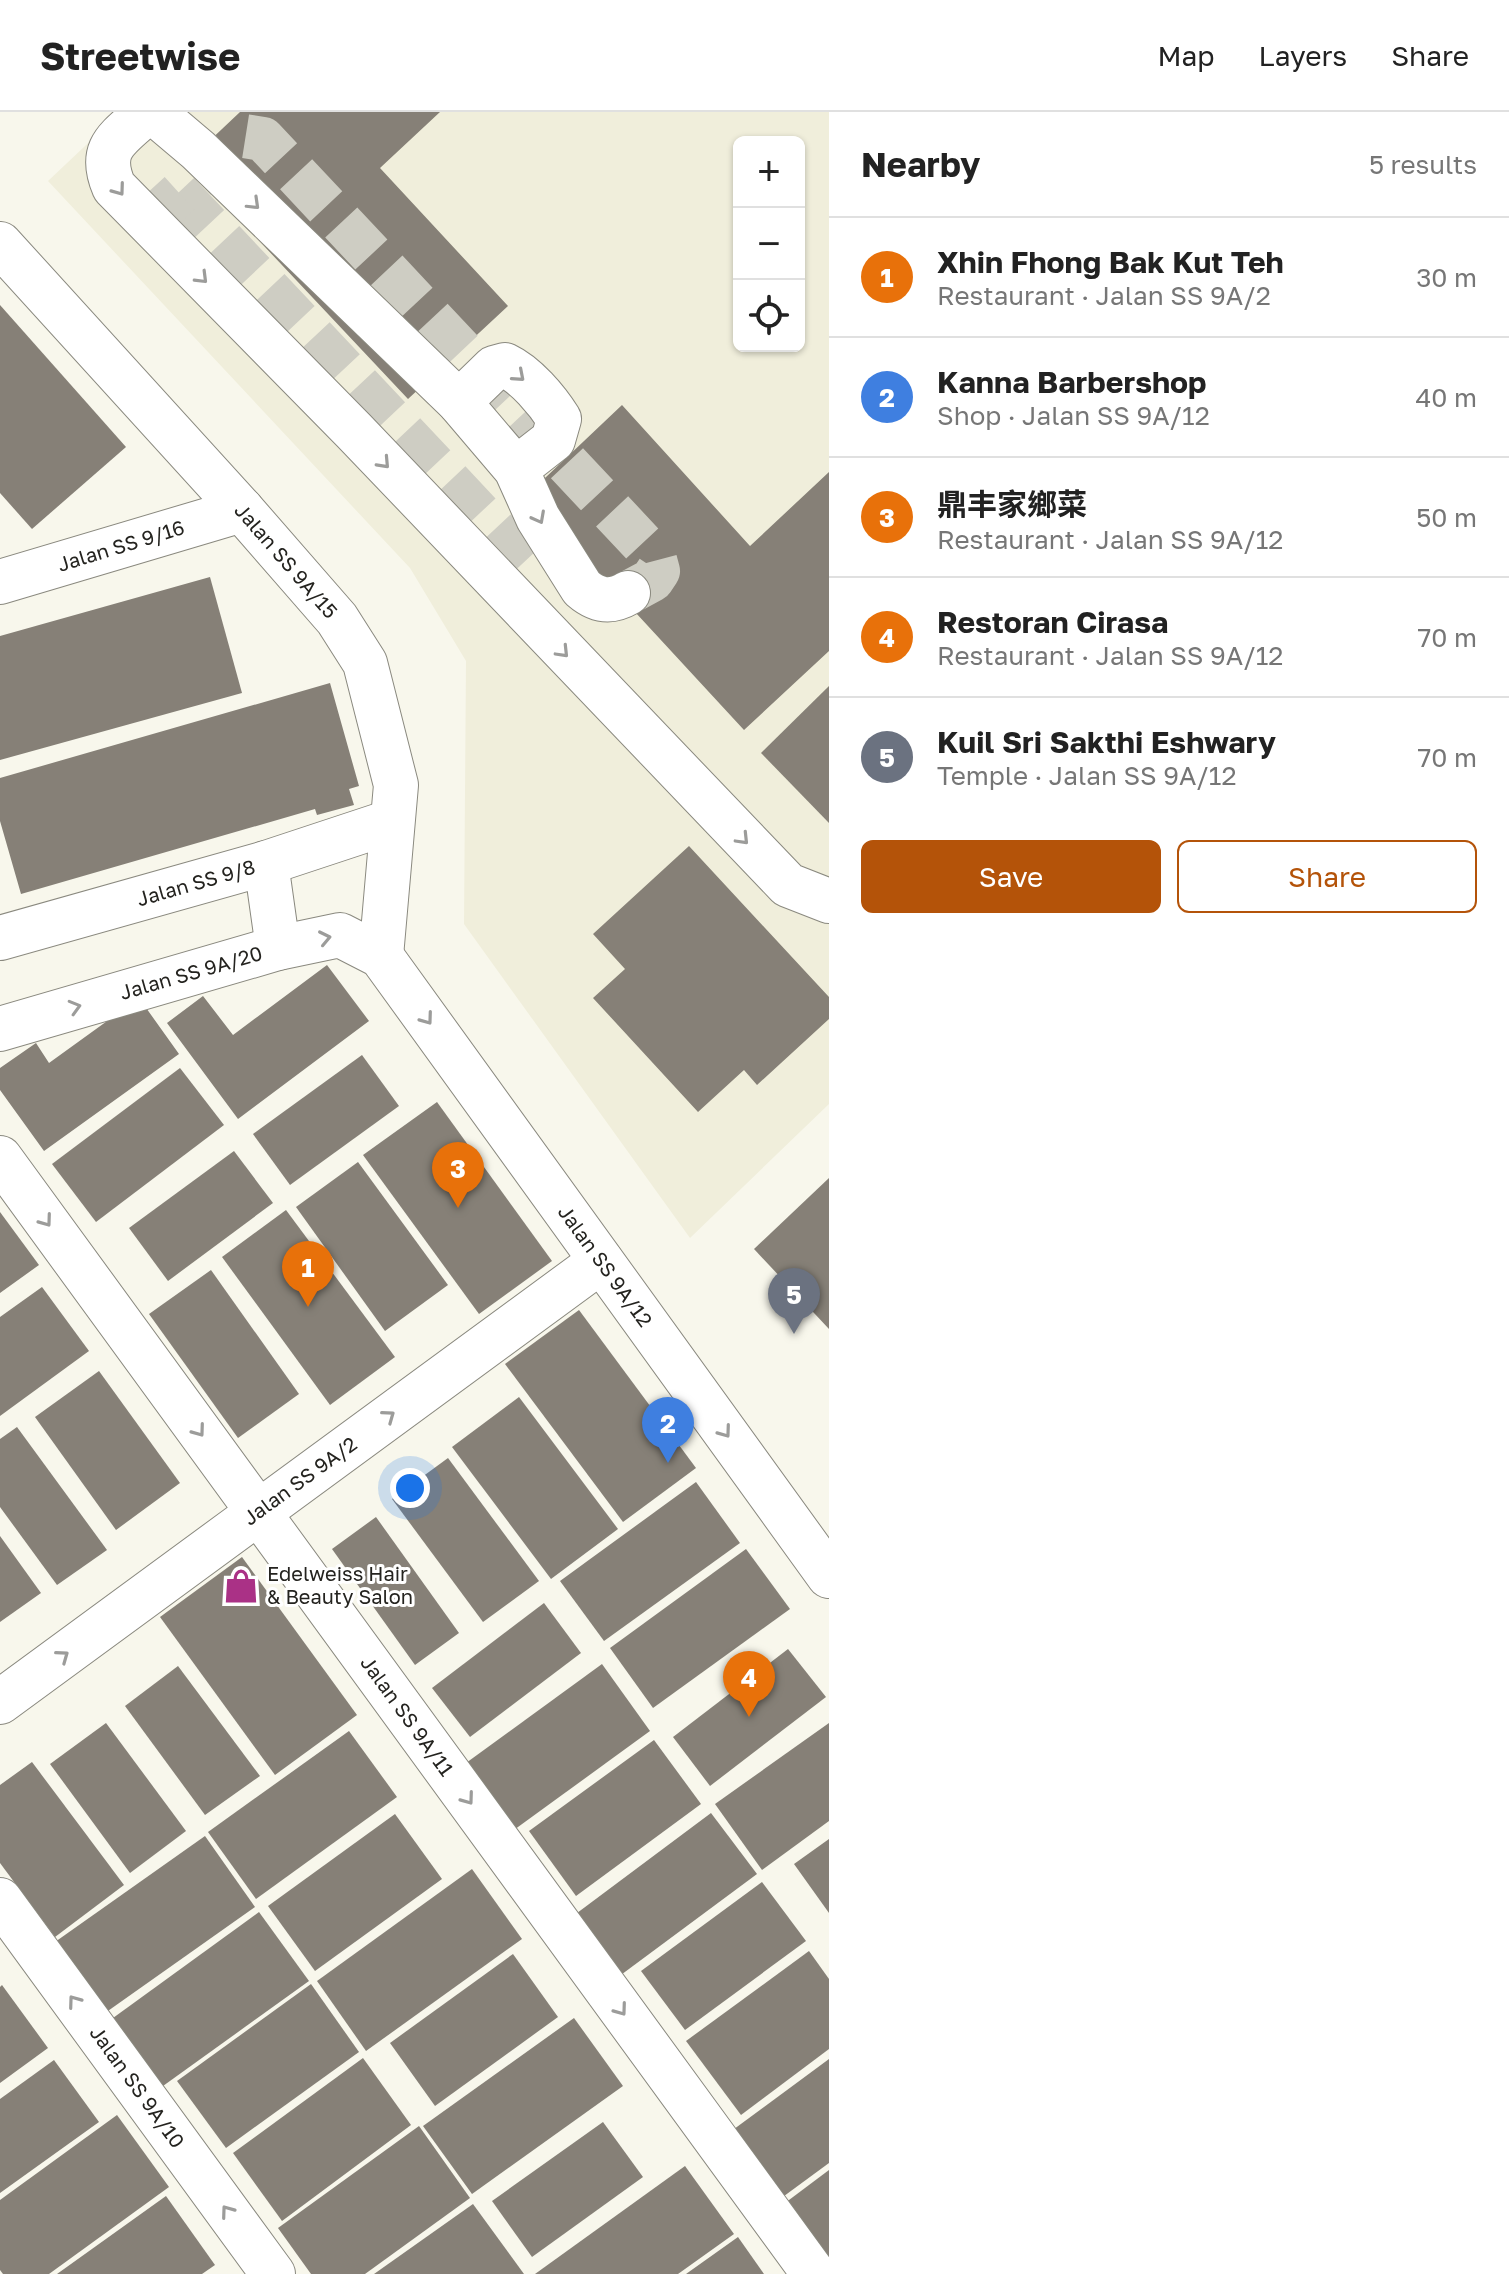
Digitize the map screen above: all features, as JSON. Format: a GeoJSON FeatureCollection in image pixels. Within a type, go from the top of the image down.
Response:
{"type":"FeatureCollection","features":[{"type":"Feature","properties":{"kind":"street"},"geometry":{"type":"LineString","coordinates":[[628,593],[606,600],[592,597],[582,588],[538,518],[516,469],[459,402],[198,150],[150,112],[111,145],[105,166],[114,187],[354,431],[788,885],[829,901]]}},
{"type":"Feature","properties":{"kind":"street","name":"Jalan SS 9A/15"},"geometry":{"type":"LineString","coordinates":[[0,244],[337,619],[365,663],[396,785],[390,822],[381,956]]}},
{"type":"Feature","properties":{"kind":"street"},"geometry":{"type":"LineString","coordinates":[[459,402],[494,368],[505,365],[516,370],[554,411],[559,419],[553,440],[516,469]]}},
{"type":"Feature","properties":{"kind":"street","name":"Jalan SS 9/16"},"geometry":{"type":"LineString","coordinates":[[0,582],[242,510]]}},
{"type":"Feature","properties":{"kind":"street","name":"Jalan SS 9/8"},"geometry":{"type":"LineString","coordinates":[[0,938],[266,863],[390,822]]}},
{"type":"Feature","properties":{"kind":"street"},"geometry":{"type":"LineString","coordinates":[[266,863],[278,948]]}},
{"type":"Feature","properties":{"kind":"street","name":"Jalan SS 9A/20"},"geometry":{"type":"LineString","coordinates":[[0,1029],[278,948],[340,935],[381,956]]}},
{"type":"Feature","properties":{"kind":"street","name":"Jalan SS 9A/12"},"geometry":{"type":"LineString","coordinates":[[381,956],[829,1576]]}},
{"type":"Feature","properties":{"kind":"street","name":"Jalan SS 9A/11"},"geometry":{"type":"LineString","coordinates":[[0,1158],[814,2274]]}},
{"type":"Feature","properties":{"kind":"street","name":"Jalan SS 9A/2"},"geometry":{"type":"LineString","coordinates":[[0,1702],[601,1261]]}},
{"type":"Feature","properties":{"kind":"street","name":"Jalan SS 9A/10"},"geometry":{"type":"LineString","coordinates":[[0,1900],[273,2274]]}},
{"type":"Feature","properties":{"kind":"shaded area"},"geometry":{"type":"Polygon","coordinates":[[[121,112],[829,112],[829,1104],[690,1238],[464,924],[466,661],[410,568],[48,181],[121,112]]]}},
{"type":"Feature","properties":{"kind":"building"},"geometry":{"type":"Polygon","coordinates":[[[240,112],[440,112],[380,168],[508,306],[408,399],[186,163],[240,112]]]}},
{"type":"Feature","properties":{"kind":"building"},"geometry":{"type":"Polygon","coordinates":[[[0,305],[126,447],[32,529],[0,493],[0,305]]]}},
{"type":"Feature","properties":{"kind":"building"},"geometry":{"type":"Polygon","coordinates":[[[622,405],[750,546],[829,472],[829,651],[744,730],[527,495],[622,405]]]}},
{"type":"Feature","properties":{"kind":"building"},"geometry":{"type":"Polygon","coordinates":[[[210,577],[242,693],[0,760],[0,636],[210,577]]]}},
{"type":"Feature","properties":{"kind":"building"},"geometry":{"type":"Polygon","coordinates":[[[330,683],[359,786],[349,789],[354,805],[317,815],[315,809],[21,894],[0,821],[0,778],[330,683]]]}},
{"type":"Feature","properties":{"kind":"building"},"geometry":{"type":"Polygon","coordinates":[[[829,686],[829,823],[761,753],[829,686]]]}},
{"type":"Feature","properties":{"kind":"building"},"geometry":{"type":"Polygon","coordinates":[[[689,846],[829,997],[829,1019],[757,1085],[744,1070],[698,1112],[593,998],[625,969],[593,934],[689,846]]]}},
{"type":"Feature","properties":{"kind":"building"},"geometry":{"type":"Polygon","coordinates":[[[327,965],[369,1021],[238,1119],[167,1023],[203,996],[233,1035],[327,965]]]}},
{"type":"Feature","properties":{"kind":"building"},"geometry":{"type":"Polygon","coordinates":[[[139,998],[179,1054],[44,1151],[0,1090],[0,1068],[36,1043],[49,1063],[139,998]]]}},
{"type":"Feature","properties":{"kind":"building"},"geometry":{"type":"Polygon","coordinates":[[[362,1055],[399,1106],[290,1185],[253,1134],[362,1055]]]}},
{"type":"Feature","properties":{"kind":"building"},"geometry":{"type":"Polygon","coordinates":[[[180,1068],[224,1125],[96,1222],[52,1164],[180,1068]]]}},
{"type":"Feature","properties":{"kind":"building"},"geometry":{"type":"Polygon","coordinates":[[[437,1102],[552,1261],[479,1314],[363,1155],[437,1102]]]}},
{"type":"Feature","properties":{"kind":"building"},"geometry":{"type":"Polygon","coordinates":[[[234,1151],[273,1203],[168,1281],[129,1228],[234,1151]]]}},
{"type":"Feature","properties":{"kind":"building"},"geometry":{"type":"Polygon","coordinates":[[[358,1162],[448,1285],[385,1331],[296,1207],[358,1162]]]}},
{"type":"Feature","properties":{"kind":"building"},"geometry":{"type":"Polygon","coordinates":[[[829,1178],[829,1329],[754,1249],[829,1178]]]}},
{"type":"Feature","properties":{"kind":"building"},"geometry":{"type":"Polygon","coordinates":[[[286,1210],[395,1357],[330,1405],[222,1257],[286,1210]]]}},
{"type":"Feature","properties":{"kind":"building"},"geometry":{"type":"Polygon","coordinates":[[[0,1212],[39,1265],[0,1293],[0,1212]]]}},
{"type":"Feature","properties":{"kind":"building"},"geometry":{"type":"Polygon","coordinates":[[[211,1270],[299,1394],[238,1438],[149,1314],[211,1270]]]}},
{"type":"Feature","properties":{"kind":"building"},"geometry":{"type":"Polygon","coordinates":[[[42,1287],[89,1351],[0,1416],[0,1317],[42,1287]]]}},
{"type":"Feature","properties":{"kind":"building"},"geometry":{"type":"Polygon","coordinates":[[[579,1310],[696,1468],[623,1522],[505,1364],[579,1310]]]}},
{"type":"Feature","properties":{"kind":"building"},"geometry":{"type":"Polygon","coordinates":[[[99,1371],[180,1483],[116,1530],[35,1417],[99,1371]]]}},
{"type":"Feature","properties":{"kind":"building"},"geometry":{"type":"Polygon","coordinates":[[[519,1397],[618,1529],[551,1579],[452,1447],[519,1397]]]}},
{"type":"Feature","properties":{"kind":"building"},"geometry":{"type":"Polygon","coordinates":[[[17,1427],[107,1550],[57,1585],[0,1507],[0,1439],[17,1427]]]}},
{"type":"Feature","properties":{"kind":"building"},"geometry":{"type":"Polygon","coordinates":[[[448,1458],[539,1581],[483,1622],[392,1499],[448,1458]]]}},
{"type":"Feature","properties":{"kind":"building"},"geometry":{"type":"Polygon","coordinates":[[[696,1482],[740,1543],[604,1641],[560,1581],[696,1482]]]}},
{"type":"Feature","properties":{"kind":"building"},"geometry":{"type":"Polygon","coordinates":[[[376,1517],[459,1633],[415,1665],[332,1549],[376,1517]]]}},
{"type":"Feature","properties":{"kind":"building"},"geometry":{"type":"Polygon","coordinates":[[[0,1536],[41,1593],[0,1622],[0,1536]]]}},
{"type":"Feature","properties":{"kind":"building"},"geometry":{"type":"Polygon","coordinates":[[[746,1549],[790,1609],[653,1708],[610,1648],[746,1549]]]}},
{"type":"Feature","properties":{"kind":"building"},"geometry":{"type":"Polygon","coordinates":[[[242,1557],[357,1715],[275,1775],[160,1617],[242,1557]]]}},
{"type":"Feature","properties":{"kind":"building"},"geometry":{"type":"Polygon","coordinates":[[[544,1603],[581,1653],[470,1737],[432,1688],[544,1603]]]}},
{"type":"Feature","properties":{"kind":"building"},"geometry":{"type":"Polygon","coordinates":[[[788,1649],[826,1697],[710,1786],[673,1737],[788,1649]]]}},
{"type":"Feature","properties":{"kind":"building"},"geometry":{"type":"Polygon","coordinates":[[[602,1664],[650,1731],[503,1838],[455,1771],[602,1664]]]}},
{"type":"Feature","properties":{"kind":"building"},"geometry":{"type":"Polygon","coordinates":[[[178,1666],[260,1776],[205,1815],[125,1706],[178,1666]]]}},
{"type":"Feature","properties":{"kind":"building"},"geometry":{"type":"Polygon","coordinates":[[[106,1723],[186,1831],[130,1873],[50,1764],[106,1723]]]}},
{"type":"Feature","properties":{"kind":"building"},"geometry":{"type":"Polygon","coordinates":[[[829,1723],[829,1821],[762,1870],[715,1804],[829,1723]]]}},
{"type":"Feature","properties":{"kind":"building"},"geometry":{"type":"Polygon","coordinates":[[[349,1731],[397,1797],[256,1899],[208,1832],[349,1731]]]}},
{"type":"Feature","properties":{"kind":"building"},"geometry":{"type":"Polygon","coordinates":[[[654,1740],[701,1804],[576,1896],[529,1831],[654,1740]]]}},
{"type":"Feature","properties":{"kind":"building"},"geometry":{"type":"Polygon","coordinates":[[[32,1762],[124,1885],[55,1937],[0,1863],[0,1785],[32,1762]]]}},
{"type":"Feature","properties":{"kind":"building"},"geometry":{"type":"Polygon","coordinates":[[[711,1813],[757,1874],[606,1986],[561,1925],[711,1813]]]}},
{"type":"Feature","properties":{"kind":"building"},"geometry":{"type":"Polygon","coordinates":[[[395,1814],[442,1879],[315,1971],[268,1906],[395,1814]]]}},
{"type":"Feature","properties":{"kind":"building"},"geometry":{"type":"Polygon","coordinates":[[[205,1836],[255,1907],[105,2013],[55,1942],[205,1836]]]}},
{"type":"Feature","properties":{"kind":"building"},"geometry":{"type":"Polygon","coordinates":[[[829,1839],[829,1913],[794,1864],[829,1839]]]}},
{"type":"Feature","properties":{"kind":"building"},"geometry":{"type":"Polygon","coordinates":[[[472,1869],[522,1939],[366,2051],[317,1981],[472,1869]]]}},
{"type":"Feature","properties":{"kind":"building"},"geometry":{"type":"Polygon","coordinates":[[[762,1882],[806,1941],[685,2030],[641,1971],[762,1882]]]}},
{"type":"Feature","properties":{"kind":"building"},"geometry":{"type":"Polygon","coordinates":[[[259,1912],[309,1981],[163,2086],[113,2018],[259,1912]]]}},
{"type":"Feature","properties":{"kind":"building"},"geometry":{"type":"Polygon","coordinates":[[[809,1951],[829,1979],[829,2049],[741,2115],[686,2041],[809,1951]]]}},
{"type":"Feature","properties":{"kind":"building"},"geometry":{"type":"Polygon","coordinates":[[[513,1954],[558,2017],[435,2106],[390,2043],[513,1954]]]}},
{"type":"Feature","properties":{"kind":"building"},"geometry":{"type":"Polygon","coordinates":[[[311,1984],[359,2052],[226,2148],[177,2081],[311,1984]]]}},
{"type":"Feature","properties":{"kind":"building"},"geometry":{"type":"Polygon","coordinates":[[[2,1985],[48,2048],[0,2083],[0,1987],[2,1985]]]}},
{"type":"Feature","properties":{"kind":"building"},"geometry":{"type":"Polygon","coordinates":[[[574,2018],[623,2086],[472,2194],[423,2126],[574,2018]]]}},
{"type":"Feature","properties":{"kind":"building"},"geometry":{"type":"Polygon","coordinates":[[[363,2058],[411,2125],[282,2221],[233,2153],[363,2058]]]}},
{"type":"Feature","properties":{"kind":"building"},"geometry":{"type":"Polygon","coordinates":[[[829,2059],[829,2163],[780,2199],[730,2132],[829,2059]]]}},
{"type":"Feature","properties":{"kind":"building"},"geometry":{"type":"Polygon","coordinates":[[[54,2060],[99,2122],[0,2193],[0,2099],[54,2060]]]}},
{"type":"Feature","properties":{"kind":"building"},"geometry":{"type":"Polygon","coordinates":[[[117,2115],[169,2187],[49,2274],[3,2274],[0,2270],[0,2200],[117,2115]]]}},
{"type":"Feature","properties":{"kind":"building"},"geometry":{"type":"Polygon","coordinates":[[[603,2122],[643,2177],[532,2257],[492,2201],[603,2122]]]}},
{"type":"Feature","properties":{"kind":"building"},"geometry":{"type":"Polygon","coordinates":[[[419,2126],[470,2198],[365,2274],[311,2274],[278,2228],[419,2126]]]}},
{"type":"Feature","properties":{"kind":"building"},"geometry":{"type":"Polygon","coordinates":[[[685,2166],[734,2234],[678,2274],[535,2274],[685,2166]]]}},
{"type":"Feature","properties":{"kind":"building"},"geometry":{"type":"Polygon","coordinates":[[[829,2170],[829,2263],[785,2203],[829,2170]]]}},
{"type":"Feature","properties":{"kind":"building"},"geometry":{"type":"Polygon","coordinates":[[[166,2196],[215,2265],[202,2274],[57,2274],[166,2196]]]}},
{"type":"Feature","properties":{"kind":"building"},"geometry":{"type":"Polygon","coordinates":[[[473,2204],[524,2274],[374,2274],[473,2204]]]}},
{"type":"Feature","properties":{"kind":"building"},"geometry":{"type":"Polygon","coordinates":[[[738,2237],[764,2274],[686,2274],[738,2237]]]}},
{"type":"Feature","properties":{"kind":"tunnel"},"geometry":{"type":"LineString","coordinates":[[147,223],[237,141],[244,136],[263,139],[654,556],[658,571],[652,580],[628,593]]}},
{"type":"Feature","properties":{"kind":"tunnel"},"geometry":{"type":"LineString","coordinates":[[178,193],[528,565]]}},
{"type":"Feature","properties":{"kind":"place","name":"鼎丰家鄉菜"},"geometry":{"type":"Point","coordinates":[458,1208]}},
{"type":"Feature","properties":{"kind":"place","name":"Xhin Fhong Bak Kut Teh"},"geometry":{"type":"Point","coordinates":[308,1307]}},
{"type":"Feature","properties":{"kind":"place","name":"Kuil Sri Sakthi Eshwary"},"geometry":{"type":"Point","coordinates":[794,1334]}},
{"type":"Feature","properties":{"kind":"place","name":"Kanna Barbershop"},"geometry":{"type":"Point","coordinates":[668,1463]}},
{"type":"Feature","properties":{"kind":"place","name":"Edelweiss Hair & Beauty Salon"},"geometry":{"type":"Point","coordinates":[241,1586]}},
{"type":"Feature","properties":{"kind":"place","name":"Restoran Cirasa"},"geometry":{"type":"Point","coordinates":[749,1717]}}]}
